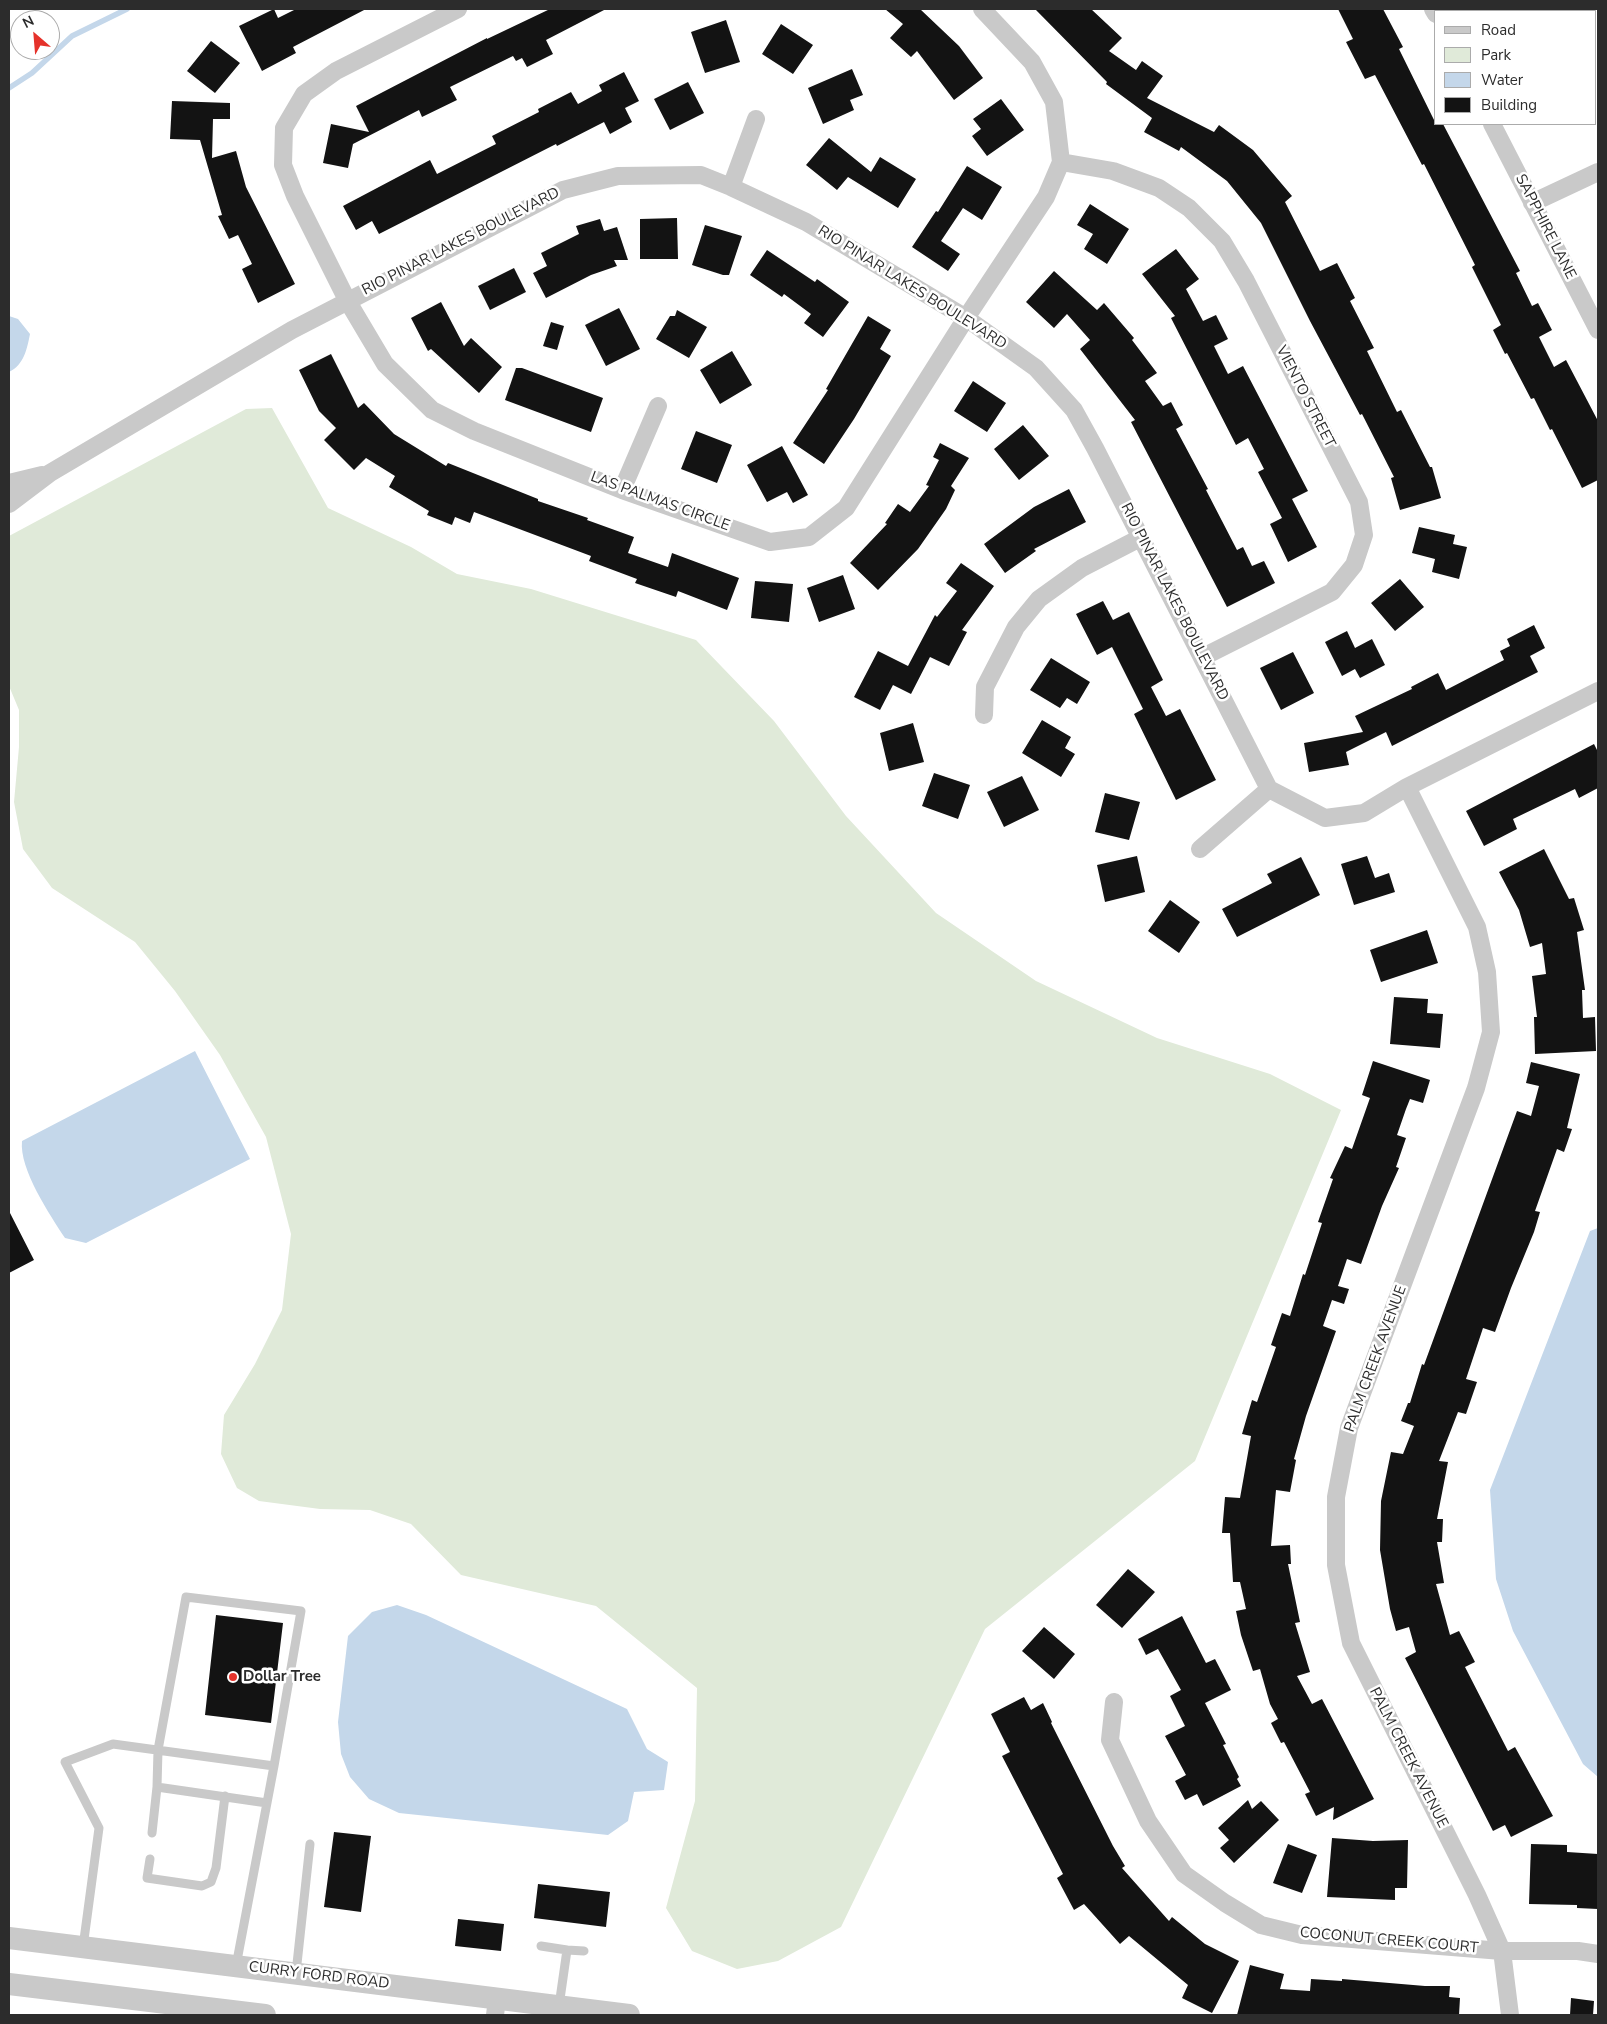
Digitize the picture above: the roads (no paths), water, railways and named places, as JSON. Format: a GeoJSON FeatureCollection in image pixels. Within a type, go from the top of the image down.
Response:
{"type":"FeatureCollection","features":[{"type":"Feature","properties":{"kind":"street","name":"LAS PALMAS CIRCLE"},"geometry":{"type":"LineString","coordinates":[[458,9],[336,72],[304,94],[284,128],[283,165],[295,196],[347,300],[385,364],[432,410],[474,431],[622,490],[770,542],[810,537],[846,508],[966,318],[1046,197],[1061,162],[1054,102],[1032,62],[982,9]]}},
{"type":"Feature","properties":{"kind":"street"},"geometry":{"type":"LineString","coordinates":[[731,187],[756,119]]}},
{"type":"Feature","properties":{"kind":"street","name":"SAPPHIRE LANE"},"geometry":{"type":"LineString","coordinates":[[1493,125],[1598,330]]}},
{"type":"Feature","properties":{"kind":"street","name":"VIENTO STREET"},"geometry":{"type":"LineString","coordinates":[[1061,162],[1113,171],[1158,188],[1189,208],[1222,241],[1246,281],[1359,502],[1364,536],[1354,565],[1332,592],[1202,657]]}},
{"type":"Feature","properties":{"kind":"street"},"geometry":{"type":"LineString","coordinates":[[1532,203],[1598,172]]}},
{"type":"Feature","properties":{"kind":"street","name":"RIO PINAR LAKES BOULEVARD"},"geometry":{"type":"LineString","coordinates":[[9,504],[50,474],[292,330],[562,190],[618,176],[701,175],[806,222],[966,318],[1036,368],[1074,410],[1270,789]]}},
{"type":"Feature","properties":{"kind":"street"},"geometry":{"type":"LineString","coordinates":[[622,490],[658,406]]}},
{"type":"Feature","properties":{"kind":"street","name":"RIO PINAR LAKES BOULEVARD"},"geometry":{"type":"LineString","coordinates":[[9,483],[50,474]]}},
{"type":"Feature","properties":{"kind":"street"},"geometry":{"type":"LineString","coordinates":[[984,715],[985,687],[1016,627],[1039,599],[1082,568],[1140,538]]}},
{"type":"Feature","properties":{"kind":"street"},"geometry":{"type":"LineString","coordinates":[[1200,849],[1270,789],[1325,818],[1364,813],[1407,788],[1598,691]]}},
{"type":"Feature","properties":{"kind":"street","name":"PALM CREEK AVENUE"},"geometry":{"type":"LineString","coordinates":[[1407,788],[1476,927],[1487,972],[1490,1032],[1476,1088],[1349,1428],[1336,1497],[1336,1565],[1351,1643],[1477,1895],[1502,1951],[1510,2015]]}},
{"type":"Feature","properties":{"kind":"street","name":"COCONUT CREEK COURT"},"geometry":{"type":"LineString","coordinates":[[1114,1702],[1110,1740],[1148,1821],[1184,1874],[1224,1903],[1262,1925],[1302,1935],[1502,1951],[1578,1951],[1598,1954]]}},
{"type":"Feature","properties":{"kind":"street","name":"CURRY FORD ROAD"},"geometry":{"type":"LineString","coordinates":[[9,1938],[296,1974],[496,2007],[559,2006],[629,2015]]}},
{"type":"Feature","properties":{"kind":"street"},"geometry":{"type":"LineString","coordinates":[[9,1984],[219,2012],[265,2015]]}},
{"type":"Feature","properties":{"kind":"lane"},"geometry":{"type":"LineString","coordinates":[[152,1833],[158,1787],[158,1750],[186,1597],[301,1611],[236,1966]]}},
{"type":"Feature","properties":{"kind":"lane"},"geometry":{"type":"LineString","coordinates":[[83,1947],[99,1828],[65,1762],[113,1744],[274,1766]]}},
{"type":"Feature","properties":{"kind":"lane"},"geometry":{"type":"LineString","coordinates":[[158,1787],[267,1803]]}},
{"type":"Feature","properties":{"kind":"lane"},"geometry":{"type":"LineString","coordinates":[[150,1859],[147,1878],[202,1886],[211,1882],[216,1868],[225,1796]]}},
{"type":"Feature","properties":{"kind":"lane"},"geometry":{"type":"LineString","coordinates":[[296,1974],[310,1844]]}},
{"type":"Feature","properties":{"kind":"lane"},"geometry":{"type":"LineString","coordinates":[[541,1946],[584,1951]]}},
{"type":"Feature","properties":{"kind":"lane"},"geometry":{"type":"LineString","coordinates":[[559,2006],[567,1950]]}},
{"type":"Feature","properties":{"kind":"water"},"geometry":{"type":"Polygon","coordinates":[[[9,316],[18,319],[30,334],[26,351],[21,361],[9,372],[9,316]]]}},
{"type":"Feature","properties":{"kind":"water"},"geometry":{"type":"Polygon","coordinates":[[[195,1051],[250,1159],[86,1243],[65,1238],[44,1205],[30,1178],[22,1152],[22,1141],[195,1051]]]}},
{"type":"Feature","properties":{"kind":"water"},"geometry":{"type":"Polygon","coordinates":[[[1598,1228],[1598,1777],[1583,1764],[1513,1631],[1496,1579],[1490,1490],[1590,1231],[1598,1228]]]}},
{"type":"Feature","properties":{"kind":"water"},"geometry":{"type":"Polygon","coordinates":[[[397,1605],[426,1615],[627,1709],[647,1749],[668,1762],[664,1790],[634,1792],[628,1821],[608,1835],[399,1813],[369,1799],[350,1777],[341,1754],[338,1722],[348,1636],[372,1612],[397,1605]]]}},
{"type":"Feature","properties":{"kind":"waterway"},"geometry":{"type":"LineString","coordinates":[[9,88],[32,73],[72,36],[127,9]]}},
{"type":"Feature","properties":{"kind":"place","name":"Dollar Tree"},"geometry":{"type":"Point","coordinates":[233,1677]}}]}
